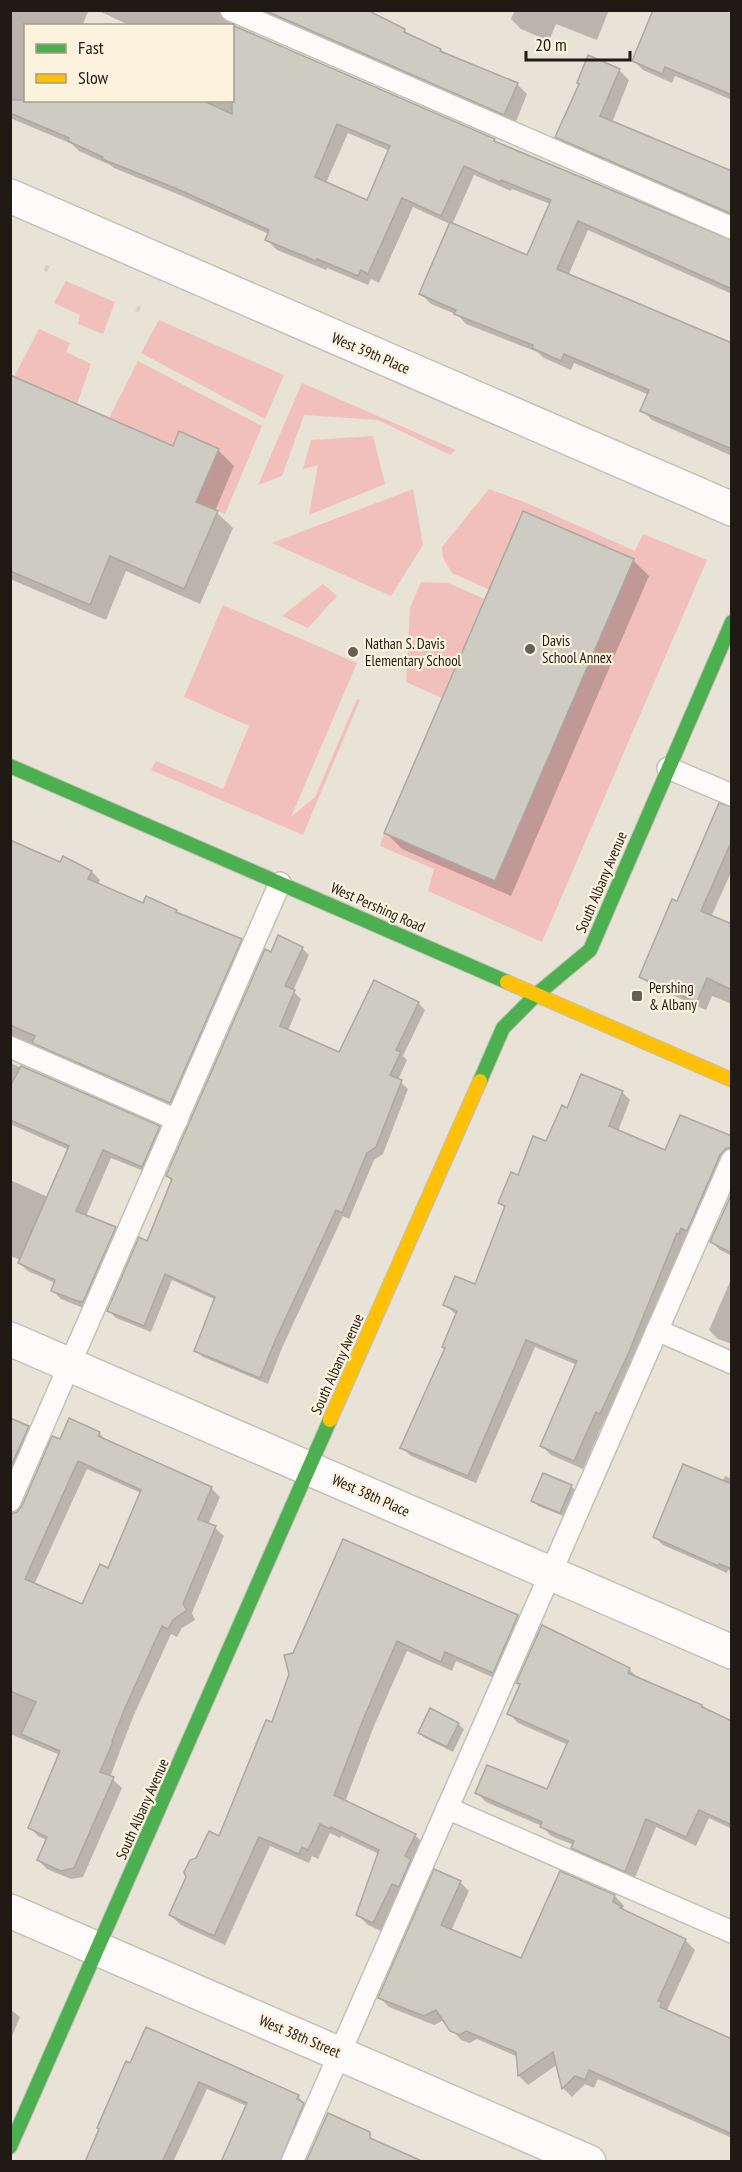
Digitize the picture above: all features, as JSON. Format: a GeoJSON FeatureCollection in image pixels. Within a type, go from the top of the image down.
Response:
{"type":"FeatureCollection","features":[{"type":"Feature","properties":{"kind":"street","name":"West 39th Place"},"geometry":{"type":"LineString","coordinates":[[10,196],[732,509]]}},
{"type":"Feature","properties":{"kind":"street","name":"South Albany Avenue"},"geometry":{"type":"LineString","coordinates":[[10,2148],[503,1028],[536,995],[590,950],[732,622]]}},
{"type":"Feature","properties":{"kind":"street","name":"West Pershing Road"},"geometry":{"type":"LineString","coordinates":[[10,766],[732,1080]]}},
{"type":"Feature","properties":{"kind":"street","name":"West 38th Place"},"geometry":{"type":"LineString","coordinates":[[10,1339],[732,1652]]}},
{"type":"Feature","properties":{"kind":"street","name":"West 38th Street"},"geometry":{"type":"LineString","coordinates":[[10,1911],[589,2162]]}},
{"type":"Feature","properties":{"kind":"lane"},"geometry":{"type":"LineString","coordinates":[[231,10],[732,228]]}},
{"type":"Feature","properties":{"kind":"lane"},"geometry":{"type":"LineString","coordinates":[[669,768],[732,795]]}},
{"type":"Feature","properties":{"kind":"lane"},"geometry":{"type":"LineString","coordinates":[[10,1501],[280,883]]}},
{"type":"Feature","properties":{"kind":"lane"},"geometry":{"type":"LineString","coordinates":[[10,1047],[177,1120]]}},
{"type":"Feature","properties":{"kind":"lane"},"geometry":{"type":"LineString","coordinates":[[292,2162],[732,1160]]}},
{"type":"Feature","properties":{"kind":"lane"},"geometry":{"type":"LineString","coordinates":[[657,1330],[732,1362]]}},
{"type":"Feature","properties":{"kind":"lane"},"geometry":{"type":"LineString","coordinates":[[447,1808],[732,1932]]}},
{"type":"Feature","properties":{"kind":"path"},"geometry":{"type":"LineString","coordinates":[[45,271],[48,265]]}},
{"type":"Feature","properties":{"kind":"path"},"geometry":{"type":"LineString","coordinates":[[137,312],[140,305]]}},
{"type":"Feature","properties":{"kind":"shaded area"},"geometry":{"type":"Polygon","coordinates":[[[66,281],[115,302],[103,334],[78,324],[80,315],[54,303],[66,281]]]}},
{"type":"Feature","properties":{"kind":"shaded area"},"geometry":{"type":"Polygon","coordinates":[[[159,320],[284,375],[265,419],[141,353],[159,320]]]}},
{"type":"Feature","properties":{"kind":"shaded area"},"geometry":{"type":"Polygon","coordinates":[[[39,329],[70,343],[66,352],[91,364],[77,404],[14,377],[39,329]]]}},
{"type":"Feature","properties":{"kind":"shaded area"},"geometry":{"type":"Polygon","coordinates":[[[138,361],[262,426],[225,514],[196,502],[219,449],[179,431],[173,446],[109,418],[138,361]]]}},
{"type":"Feature","properties":{"kind":"shaded area"},"geometry":{"type":"Polygon","coordinates":[[[302,383],[456,450],[450,455],[378,420],[304,415],[282,476],[258,485],[302,383]]]}},
{"type":"Feature","properties":{"kind":"shaded area"},"geometry":{"type":"Polygon","coordinates":[[[373,436],[385,484],[309,515],[318,465],[303,469],[311,440],[373,436]]]}},
{"type":"Feature","properties":{"kind":"shaded area"},"geometry":{"type":"Polygon","coordinates":[[[413,489],[423,545],[391,596],[272,543],[413,489]]]}},
{"type":"Feature","properties":{"kind":"shaded area"},"geometry":{"type":"Polygon","coordinates":[[[489,489],[527,503],[635,551],[643,534],[707,560],[542,942],[428,891],[434,869],[380,846],[384,833],[495,881],[634,560],[490,590],[452,573],[443,558],[442,547],[489,489]]]}},
{"type":"Feature","properties":{"kind":"shaded area"},"geometry":{"type":"Polygon","coordinates":[[[421,582],[448,583],[485,599],[442,698],[406,682],[410,608],[421,582]]]}},
{"type":"Feature","properties":{"kind":"shaded area"},"geometry":{"type":"Polygon","coordinates":[[[323,584],[337,596],[308,628],[282,616],[323,584]]]}},
{"type":"Feature","properties":{"kind":"shaded area"},"geometry":{"type":"Polygon","coordinates":[[[223,605],[357,663],[291,817],[315,797],[357,699],[360,700],[303,835],[151,770],[156,761],[223,789],[249,726],[184,697],[223,605]]]}},
{"type":"Feature","properties":{"kind":"building"},"geometry":{"type":"Polygon","coordinates":[[[264,10],[367,10],[405,29],[404,32],[441,49],[440,51],[518,83],[504,115],[264,10]]]}},
{"type":"Feature","properties":{"kind":"building"},"geometry":{"type":"Polygon","coordinates":[[[653,10],[732,10],[732,95],[665,67],[662,74],[632,61],[653,10]]]}},
{"type":"Feature","properties":{"kind":"building"},"geometry":{"type":"Polygon","coordinates":[[[234,26],[495,139],[494,141],[732,240],[732,289],[578,221],[557,269],[732,343],[732,449],[640,411],[649,390],[564,354],[561,361],[532,348],[533,345],[454,314],[456,310],[419,294],[450,222],[527,255],[551,200],[464,166],[441,216],[402,198],[368,274],[361,270],[358,276],[265,240],[269,230],[175,188],[102,159],[103,157],[68,141],[69,138],[10,113],[10,100],[24,100],[24,102],[206,102],[232,114],[234,26]],[[337,124],[315,177],[367,200],[390,146],[337,124]]]}},
{"type":"Feature","properties":{"kind":"building"},"geometry":{"type":"Polygon","coordinates":[[[588,55],[620,69],[600,116],[732,171],[732,214],[555,137],[579,84],[577,83],[588,55]]]}},
{"type":"Feature","properties":{"kind":"building"},"geometry":{"type":"Polygon","coordinates":[[[10,375],[173,446],[179,431],[219,449],[196,502],[218,511],[184,589],[110,556],[90,605],[10,571],[10,375]]]}},
{"type":"Feature","properties":{"kind":"building","name":"Davis School Annex"},"geometry":{"type":"Polygon","coordinates":[[[523,511],[634,559],[495,881],[384,833],[523,511]]]}},
{"type":"Feature","properties":{"kind":"building"},"geometry":{"type":"Polygon","coordinates":[[[719,803],[732,807],[732,840],[701,911],[732,924],[732,990],[707,978],[697,1002],[639,977],[672,899],[677,901],[719,803]]]}},
{"type":"Feature","properties":{"kind":"building"},"geometry":{"type":"Polygon","coordinates":[[[10,840],[60,862],[63,856],[92,871],[88,879],[143,903],[146,896],[177,910],[176,912],[242,939],[170,1103],[32,1043],[35,1036],[10,1025],[10,840]]]}},
{"type":"Feature","properties":{"kind":"building"},"geometry":{"type":"Polygon","coordinates":[[[278,935],[303,947],[285,986],[295,990],[280,1026],[339,1052],[374,980],[419,1002],[396,1050],[401,1052],[390,1075],[402,1080],[376,1147],[367,1153],[342,1213],[336,1210],[260,1378],[194,1351],[215,1297],[165,1274],[144,1326],[107,1311],[139,1237],[147,1241],[172,1179],[166,1176],[265,949],[271,952],[278,935]]]}},
{"type":"Feature","properties":{"kind":"building"},"geometry":{"type":"Polygon","coordinates":[[[21,1066],[160,1126],[142,1167],[103,1150],[76,1211],[116,1227],[83,1302],[51,1291],[55,1280],[18,1263],[69,1146],[10,1120],[10,1087],[21,1066]]]}},
{"type":"Feature","properties":{"kind":"building"},"geometry":{"type":"Polygon","coordinates":[[[581,1074],[623,1091],[609,1126],[665,1150],[680,1115],[732,1136],[732,1147],[725,1149],[720,1155],[687,1231],[681,1228],[679,1234],[677,1233],[629,1352],[600,1414],[596,1412],[574,1461],[540,1446],[577,1361],[526,1340],[468,1476],[400,1448],[445,1348],[442,1347],[457,1311],[443,1305],[455,1276],[475,1284],[505,1206],[498,1203],[511,1172],[518,1175],[533,1136],[546,1141],[562,1105],[567,1108],[581,1074]]]}},
{"type":"Feature","properties":{"kind":"building"},"geometry":{"type":"Polygon","coordinates":[[[732,1193],[732,1253],[710,1242],[732,1193]]]}},
{"type":"Feature","properties":{"kind":"building"},"geometry":{"type":"Polygon","coordinates":[[[10,1418],[29,1426],[10,1468],[10,1418]]]}},
{"type":"Feature","properties":{"kind":"building"},"geometry":{"type":"Polygon","coordinates":[[[69,1418],[100,1432],[98,1436],[212,1487],[198,1519],[216,1526],[183,1604],[187,1610],[173,1620],[168,1629],[162,1626],[125,1708],[100,1772],[114,1777],[74,1868],[61,1871],[37,1860],[47,1837],[28,1828],[60,1751],[21,1734],[36,1702],[10,1691],[10,1514],[17,1512],[22,1506],[52,1436],[60,1439],[69,1418]],[[78,1461],[25,1579],[82,1604],[100,1564],[108,1568],[141,1490],[78,1461]]]}},
{"type":"Feature","properties":{"kind":"building"},"geometry":{"type":"Polygon","coordinates":[[[683,1464],[732,1484],[732,1569],[719,1564],[718,1566],[653,1537],[683,1464]]]}},
{"type":"Feature","properties":{"kind":"building"},"geometry":{"type":"Polygon","coordinates":[[[543,1473],[572,1485],[560,1513],[531,1501],[543,1473]]]}},
{"type":"Feature","properties":{"kind":"building"},"geometry":{"type":"Polygon","coordinates":[[[343,1539],[518,1615],[493,1673],[445,1652],[441,1662],[397,1641],[334,1795],[416,1834],[405,1856],[411,1859],[399,1887],[392,1884],[373,1923],[356,1915],[379,1850],[320,1824],[308,1850],[302,1847],[299,1854],[259,1837],[214,1936],[169,1915],[186,1877],[184,1872],[190,1860],[196,1858],[209,1831],[219,1836],[266,1720],[272,1722],[289,1674],[284,1655],[293,1653],[343,1539]]]}},
{"type":"Feature","properties":{"kind":"building"},"geometry":{"type":"Polygon","coordinates":[[[542,1625],[630,1668],[628,1673],[702,1705],[732,1721],[732,1825],[699,1810],[686,1837],[646,1819],[625,1872],[571,1848],[574,1841],[540,1827],[542,1822],[475,1793],[487,1765],[547,1789],[568,1741],[507,1714],[520,1684],[516,1683],[542,1625]]]}},
{"type":"Feature","properties":{"kind":"building"},"geometry":{"type":"Polygon","coordinates":[[[430,1708],[459,1723],[447,1747],[418,1733],[430,1708]]]}},
{"type":"Feature","properties":{"kind":"building"},"geometry":{"type":"Polygon","coordinates":[[[434,1869],[461,1881],[441,1925],[521,1958],[560,1871],[615,1895],[613,1902],[621,1906],[620,1908],[686,1939],[658,2001],[662,2002],[660,2007],[732,2039],[732,2134],[589,2070],[585,2080],[575,2076],[562,2089],[553,2052],[518,2076],[516,2052],[466,2031],[460,2035],[450,2031],[436,2010],[424,2016],[378,1998],[434,1869]]]}},
{"type":"Feature","properties":{"kind":"building"},"geometry":{"type":"Polygon","coordinates":[[[146,2027],[299,2095],[297,2099],[304,2103],[280,2162],[221,2162],[247,2103],[199,2082],[162,2162],[85,2162],[126,2061],[130,2063],[146,2027]]]}},
{"type":"Feature","properties":{"kind":"building"},"geometry":{"type":"Polygon","coordinates":[[[328,2113],[370,2132],[370,2138],[424,2162],[306,2162],[328,2113]]]}},
{"type":"Feature","properties":{"kind":"traffic: fast"},"geometry":{"type":"LineString","coordinates":[[480,1081],[503,1028],[536,995],[590,950],[732,622]]}},
{"type":"Feature","properties":{"kind":"traffic: fast"},"geometry":{"type":"LineString","coordinates":[[10,766],[507,982]]}},
{"type":"Feature","properties":{"kind":"traffic: fast"},"geometry":{"type":"LineString","coordinates":[[10,2147],[330,1420]]}},
{"type":"Feature","properties":{"kind":"traffic: slow"},"geometry":{"type":"LineString","coordinates":[[507,982],[732,1080]]}},
{"type":"Feature","properties":{"kind":"traffic: slow"},"geometry":{"type":"LineString","coordinates":[[330,1420],[480,1081]]}},
{"type":"Feature","properties":{"kind":"place","name":"Davis School Annex"},"geometry":{"type":"Point","coordinates":[530,649]}},
{"type":"Feature","properties":{"kind":"place","name":"Nathan S. Davis Elementary School"},"geometry":{"type":"Point","coordinates":[353,652]}},
{"type":"Feature","properties":{"kind":"place","name":"Pershing & Albany"},"geometry":{"type":"Point","coordinates":[637,996]}}]}
